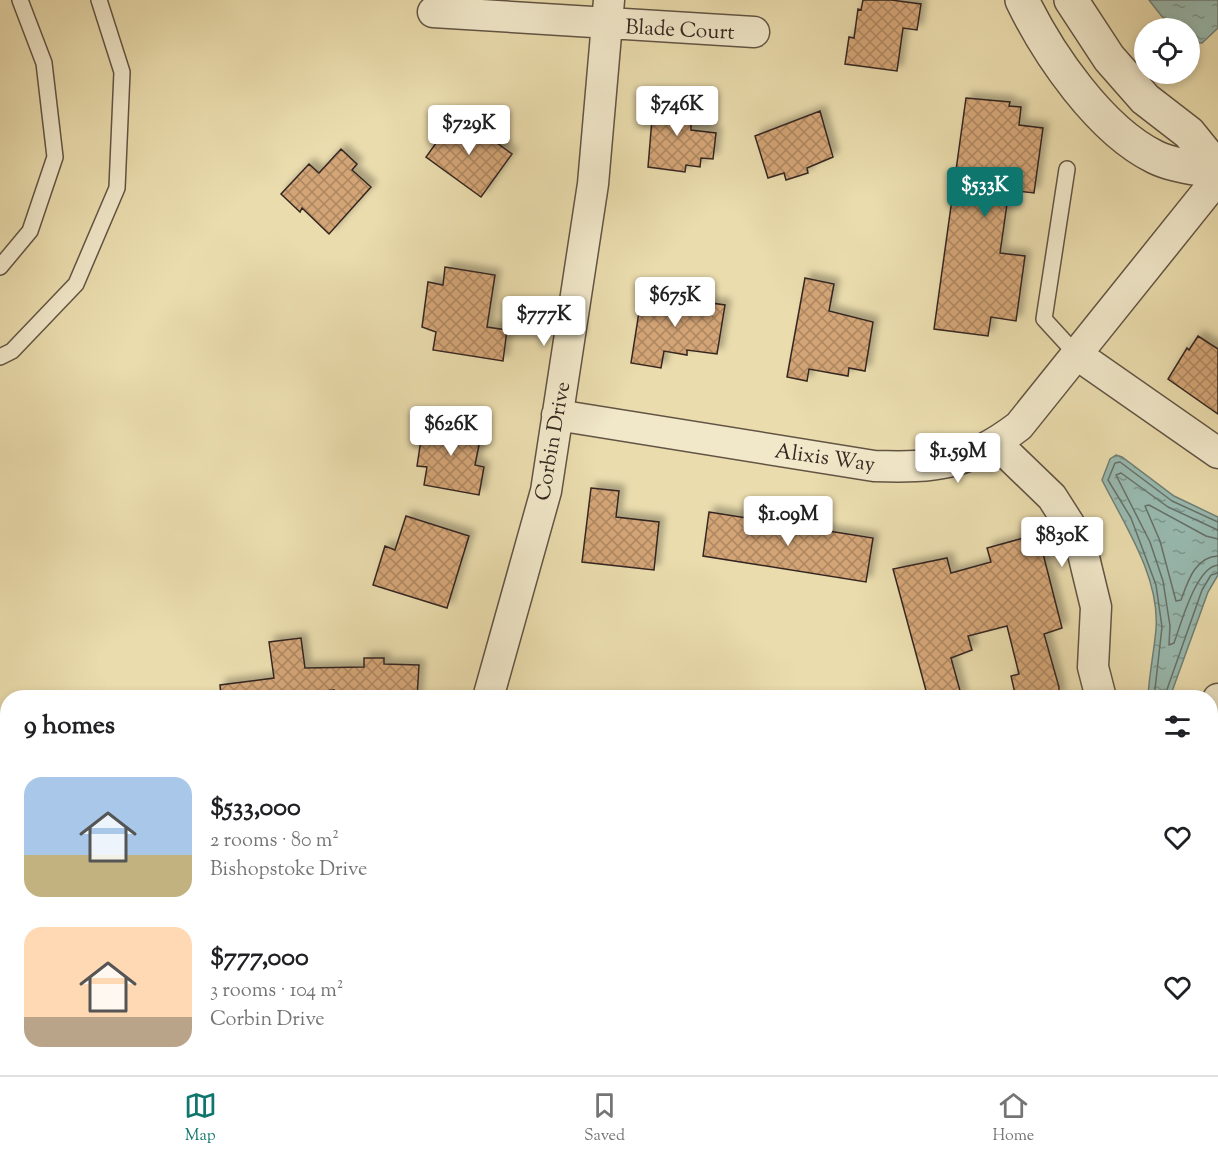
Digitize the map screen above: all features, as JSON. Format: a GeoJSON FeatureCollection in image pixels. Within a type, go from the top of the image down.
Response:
{"type":"FeatureCollection","features":[{"type":"Feature","properties":{"kind":"street"},"geometry":{"type":"LineString","coordinates":[[1022,0],[1037,31],[1073,81],[1111,126],[1156,158],[1218,171]]}},
{"type":"Feature","properties":{"kind":"street"},"geometry":{"type":"LineString","coordinates":[[1071,0],[1109,58],[1145,99],[1189,133],[1218,171]]}},
{"type":"Feature","properties":{"kind":"street","name":"Blade Court"},"geometry":{"type":"LineString","coordinates":[[433,12],[608,12],[754,32]]}},
{"type":"Feature","properties":{"kind":"street","name":"Corbin Drive"},"geometry":{"type":"LineString","coordinates":[[490,690],[546,491],[593,184],[608,12]]}},
{"type":"Feature","properties":{"kind":"street","name":"Alixis Way"},"geometry":{"type":"LineString","coordinates":[[557,416],[874,466],[921,467],[968,458],[996,443],[1018,426],[1218,177]]}},
{"type":"Feature","properties":{"kind":"street"},"geometry":{"type":"LineString","coordinates":[[1076,354],[1218,453]]}},
{"type":"Feature","properties":{"kind":"street"},"geometry":{"type":"LineString","coordinates":[[996,443],[1052,497],[1080,541],[1096,607],[1093,667],[1099,690]]}},
{"type":"Feature","properties":{"kind":"lane"},"geometry":{"type":"LineString","coordinates":[[0,267],[30,231],[55,158],[44,63],[20,0]]}},
{"type":"Feature","properties":{"kind":"lane"},"geometry":{"type":"LineString","coordinates":[[0,357],[12,351],[76,284],[117,188],[122,72],[99,0]]}},
{"type":"Feature","properties":{"kind":"lane"},"geometry":{"type":"LineString","coordinates":[[1067,169],[1044,319],[1076,354]]}},
{"type":"Feature","properties":{"kind":"water"},"geometry":{"type":"Polygon","coordinates":[[[1149,0],[1218,0],[1218,28],[1202,43],[1200,43],[1200,18],[1163,18],[1149,0]]]}},
{"type":"Feature","properties":{"kind":"water"},"geometry":{"type":"Polygon","coordinates":[[[1116,455],[1122,457],[1174,496],[1218,517],[1218,575],[1208,592],[1173,690],[1148,690],[1156,629],[1156,609],[1139,552],[1102,480],[1110,459],[1116,455]]]}},
{"type":"Feature","properties":{"kind":"building"},"geometry":{"type":"Polygon","coordinates":[[[863,0],[891,0],[921,4],[917,30],[903,28],[897,71],[845,64],[849,37],[854,38],[858,9],[861,10],[863,0]]]}},
{"type":"Feature","properties":{"kind":"building"},"geometry":{"type":"Polygon","coordinates":[[[654,95],[688,99],[687,112],[691,113],[691,130],[716,133],[713,159],[701,158],[700,167],[686,165],[685,172],[648,167],[654,95]]]}},
{"type":"Feature","properties":{"kind":"building"},"geometry":{"type":"Polygon","coordinates":[[[966,98],[1010,102],[1009,106],[1021,107],[1019,125],[1043,128],[1034,193],[1009,190],[1000,253],[1025,256],[1016,321],[991,317],[988,336],[934,329],[966,98]]]}},
{"type":"Feature","properties":{"kind":"building"},"geometry":{"type":"Polygon","coordinates":[[[820,111],[833,157],[807,168],[808,173],[786,180],[784,173],[768,178],[755,136],[820,111]]]}},
{"type":"Feature","properties":{"kind":"building"},"geometry":{"type":"Polygon","coordinates":[[[457,114],[512,154],[481,197],[426,157],[457,114]]]}},
{"type":"Feature","properties":{"kind":"building"},"geometry":{"type":"Polygon","coordinates":[[[341,149],[357,164],[352,170],[371,187],[329,234],[302,208],[300,212],[281,194],[309,164],[319,173],[341,149]]]}},
{"type":"Feature","properties":{"kind":"building"},"geometry":{"type":"Polygon","coordinates":[[[445,267],[495,275],[487,327],[507,330],[503,361],[433,350],[436,332],[422,327],[428,282],[443,285],[445,267]]]}},
{"type":"Feature","properties":{"kind":"building"},"geometry":{"type":"Polygon","coordinates":[[[805,278],[834,284],[829,311],[873,322],[865,371],[849,368],[848,376],[809,369],[807,381],[787,377],[805,278]]]}},
{"type":"Feature","properties":{"kind":"building"},"geometry":{"type":"Polygon","coordinates":[[[642,293],[725,305],[717,354],[687,350],[687,355],[664,351],[661,368],[631,363],[642,293]]]}},
{"type":"Feature","properties":{"kind":"building"},"geometry":{"type":"Polygon","coordinates":[[[1198,336],[1218,349],[1218,414],[1168,379],[1187,348],[1189,350],[1198,336]]]}},
{"type":"Feature","properties":{"kind":"building"},"geometry":{"type":"Polygon","coordinates":[[[424,420],[482,430],[475,465],[484,467],[479,495],[424,485],[427,467],[417,466],[424,420]]]}},
{"type":"Feature","properties":{"kind":"building"},"geometry":{"type":"Polygon","coordinates":[[[591,488],[619,491],[616,517],[659,522],[654,570],[582,562],[591,488]]]}},
{"type":"Feature","properties":{"kind":"building"},"geometry":{"type":"Polygon","coordinates":[[[709,512],[873,538],[866,582],[703,556],[709,512]]]}},
{"type":"Feature","properties":{"kind":"building"},"geometry":{"type":"Polygon","coordinates":[[[406,516],[469,536],[447,608],[373,585],[385,546],[395,550],[406,516]]]}},
{"type":"Feature","properties":{"kind":"building"},"geometry":{"type":"Polygon","coordinates":[[[1038,534],[1062,628],[1044,634],[1059,690],[1014,690],[1011,676],[1019,674],[1007,626],[968,636],[972,650],[951,658],[960,690],[926,690],[893,569],[947,558],[951,573],[991,562],[987,548],[1038,534]]]}},
{"type":"Feature","properties":{"kind":"building"},"geometry":{"type":"Polygon","coordinates":[[[301,638],[305,668],[364,667],[364,658],[384,658],[384,664],[419,665],[417,690],[220,690],[220,685],[274,678],[269,642],[301,638]]]}}]}
